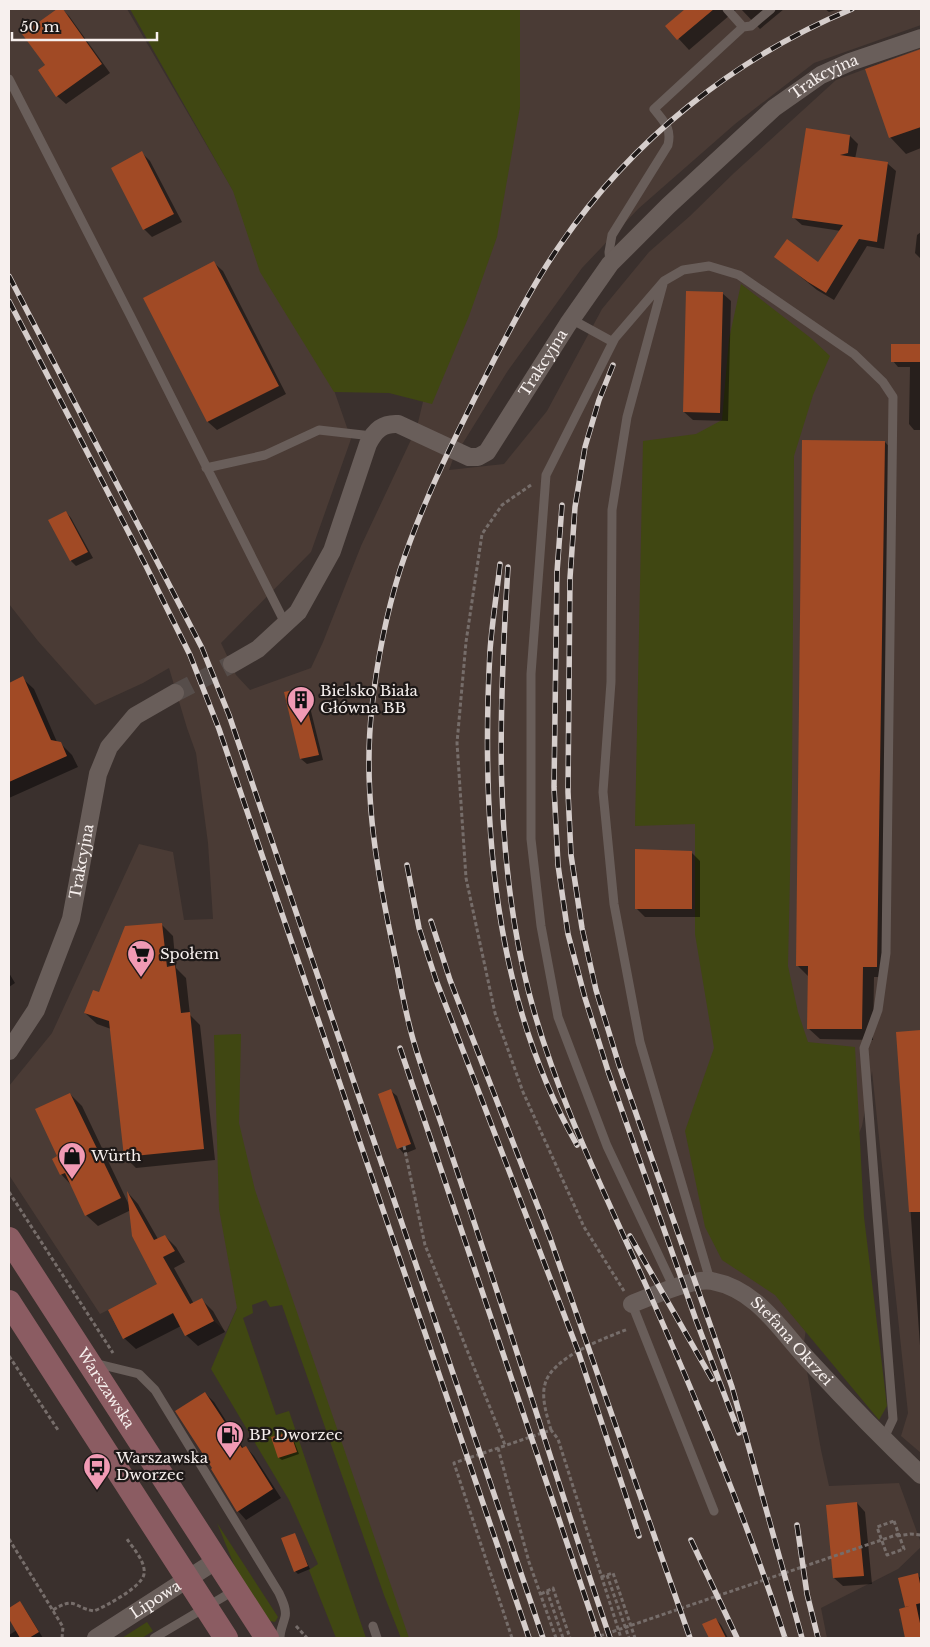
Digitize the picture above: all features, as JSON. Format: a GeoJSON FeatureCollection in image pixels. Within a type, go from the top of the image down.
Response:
{"type":"FeatureCollection","features":[{"type":"Feature","properties":{"kind":"main road","name":"Warszawska"},"geometry":{"type":"LineString","coordinates":[[9,1239],[267,1638]]}},
{"type":"Feature","properties":{"kind":"main road"},"geometry":{"type":"LineString","coordinates":[[9,1302],[226,1638]]}},
{"type":"Feature","properties":{"kind":"street","name":"Trakcyjna"},"geometry":{"type":"LineString","coordinates":[[372,436],[387,423],[398,424],[469,457],[478,457],[487,452],[571,319],[610,264],[668,206],[774,108],[821,75],[850,62],[921,38]]}},
{"type":"Feature","properties":{"kind":"street"},"geometry":{"type":"LineString","coordinates":[[232,664],[258,649],[298,612],[332,551],[372,436]]}},
{"type":"Feature","properties":{"kind":"street","name":"Trakcyjna"},"geometry":{"type":"LineString","coordinates":[[9,1051],[36,1010],[71,919],[98,774],[109,747],[135,716],[175,693]]}},
{"type":"Feature","properties":{"kind":"street"},"geometry":{"type":"LineString","coordinates":[[632,1304],[674,1288],[710,1280]]}},
{"type":"Feature","properties":{"kind":"street","name":"Stefana Okrzei"},"geometry":{"type":"LineString","coordinates":[[710,1280],[745,1293],[761,1306],[810,1362],[921,1475]]}},
{"type":"Feature","properties":{"kind":"street","name":"Lipowa"},"geometry":{"type":"LineString","coordinates":[[96,1638],[217,1560]]}},
{"type":"Feature","properties":{"kind":"lane"},"geometry":{"type":"LineString","coordinates":[[727,9],[744,27]]}},
{"type":"Feature","properties":{"kind":"lane"},"geometry":{"type":"LineString","coordinates":[[610,264],[609,252],[612,235],[668,145],[670,135],[666,125],[654,109],[744,27],[751,26],[771,9]]}},
{"type":"Feature","properties":{"kind":"lane"},"geometry":{"type":"LineString","coordinates":[[9,79],[285,623]]}},
{"type":"Feature","properties":{"kind":"lane"},"geometry":{"type":"LineString","coordinates":[[674,1288],[607,1146],[558,1017],[541,926],[531,839],[531,674],[546,475],[614,342],[664,281],[683,270],[709,266],[739,275],[854,354],[883,382],[893,397],[886,953],[878,1010],[864,1048],[893,1419],[884,1438]]}},
{"type":"Feature","properties":{"kind":"lane"},"geometry":{"type":"LineString","coordinates":[[664,281],[627,418],[612,510],[611,682],[603,792],[614,904],[640,1042],[710,1280]]}},
{"type":"Feature","properties":{"kind":"lane"},"geometry":{"type":"LineString","coordinates":[[571,319],[614,342]]}},
{"type":"Feature","properties":{"kind":"lane"},"geometry":{"type":"LineString","coordinates":[[206,468],[265,454],[319,430],[372,436]]}},
{"type":"Feature","properties":{"kind":"lane"},"geometry":{"type":"LineString","coordinates":[[632,1304],[714,1510]]}},
{"type":"Feature","properties":{"kind":"lane"},"geometry":{"type":"LineString","coordinates":[[89,1362],[139,1374],[155,1390],[279,1593],[286,1616],[280,1631],[280,1638]]}},
{"type":"Feature","properties":{"kind":"lane"},"geometry":{"type":"LineString","coordinates":[[154,1638],[236,1589]]}},
{"type":"Feature","properties":{"kind":"lane"},"geometry":{"type":"LineString","coordinates":[[373,1626],[377,1638]]}},
{"type":"Feature","properties":{"kind":"path"},"geometry":{"type":"LineString","coordinates":[[546,475],[502,505],[482,534],[466,642],[457,743],[466,878],[495,1013],[523,1092],[584,1227],[632,1304]]}},
{"type":"Feature","properties":{"kind":"path"},"geometry":{"type":"LineString","coordinates":[[404,1146],[425,1245],[505,1445]]}},
{"type":"Feature","properties":{"kind":"path"},"geometry":{"type":"LineString","coordinates":[[9,1192],[123,1369]]}},
{"type":"Feature","properties":{"kind":"path"},"geometry":{"type":"LineString","coordinates":[[621,1638],[558,1439],[551,1430],[545,1409],[544,1386],[553,1370],[578,1351],[588,1345],[640,1324]]}},
{"type":"Feature","properties":{"kind":"path"},"geometry":{"type":"LineString","coordinates":[[9,1356],[58,1430]]}},
{"type":"Feature","properties":{"kind":"path"},"geometry":{"type":"LineString","coordinates":[[512,1638],[454,1463],[551,1430]]}},
{"type":"Feature","properties":{"kind":"path"},"geometry":{"type":"LineString","coordinates":[[498,1448],[529,1562],[556,1638]]}},
{"type":"Feature","properties":{"kind":"path"},"geometry":{"type":"LineString","coordinates":[[894,1521],[899,1534],[904,1549],[887,1556],[877,1527],[894,1521]]}},
{"type":"Feature","properties":{"kind":"path"},"geometry":{"type":"LineString","coordinates":[[594,1638],[899,1534]]}},
{"type":"Feature","properties":{"kind":"path"},"geometry":{"type":"LineString","coordinates":[[881,1541],[902,1534],[921,1535]]}},
{"type":"Feature","properties":{"kind":"path"},"geometry":{"type":"LineString","coordinates":[[53,1610],[66,1603],[73,1602],[94,1611],[135,1587],[142,1580],[144,1568],[127,1538]]}},
{"type":"Feature","properties":{"kind":"path"},"geometry":{"type":"LineString","coordinates":[[9,1539],[63,1627],[62,1638]]}},
{"type":"Feature","properties":{"kind":"path"},"geometry":{"type":"LineString","coordinates":[[601,1577],[613,1573],[635,1638]]}},
{"type":"Feature","properties":{"kind":"path"},"geometry":{"type":"LineString","coordinates":[[607,1575],[629,1638]]}},
{"type":"Feature","properties":{"kind":"path"},"geometry":{"type":"LineString","coordinates":[[541,1594],[553,1588],[570,1638]]}},
{"type":"Feature","properties":{"kind":"path"},"geometry":{"type":"LineString","coordinates":[[547,1591],[563,1638]]}},
{"type":"Feature","properties":{"kind":"shaded area"},"geometry":{"type":"Polygon","coordinates":[[[9,9],[127,9],[311,324],[351,439],[311,552],[221,643],[236,675],[250,690],[311,668],[361,546],[417,427],[426,389],[520,107],[520,9],[921,9],[921,25],[814,63],[735,124],[638,209],[582,268],[507,372],[453,459],[449,470],[504,464],[547,411],[602,309],[649,252],[836,80],[921,48],[921,1453],[901,1436],[908,1413],[872,1071],[862,1126],[831,1203],[812,1290],[803,1349],[829,1486],[899,1483],[921,1547],[898,1569],[821,1608],[827,1638],[401,1638],[280,1295],[237,1308],[226,1332],[214,1321],[185,1336],[173,1314],[123,1339],[108,1310],[100,1314],[9,1175],[9,1086],[52,1033],[139,844],[173,852],[184,920],[213,919],[208,843],[196,753],[169,668],[143,683],[95,705],[38,641],[9,604],[9,9]]]}},
{"type":"Feature","properties":{"kind":"green space"},"geometry":{"type":"Polygon","coordinates":[[[130,9],[520,9],[520,107],[497,237],[469,316],[432,404],[389,393],[334,392],[260,272],[233,191],[130,9]]]}},
{"type":"Feature","properties":{"kind":"green space"},"geometry":{"type":"Polygon","coordinates":[[[741,284],[812,339],[830,356],[813,395],[794,456],[792,782],[788,966],[798,1012],[808,1042],[855,1047],[864,1217],[887,1406],[879,1420],[775,1295],[722,1260],[705,1227],[685,1131],[714,1048],[695,934],[695,824],[635,826],[643,441],[696,434],[722,420],[729,339],[741,284]]]}},
{"type":"Feature","properties":{"kind":"green space"},"geometry":{"type":"Polygon","coordinates":[[[241,1034],[239,1123],[255,1190],[409,1638],[401,1638],[384,1595],[282,1305],[270,1307],[266,1300],[252,1305],[253,1313],[243,1318],[276,1415],[289,1411],[366,1638],[336,1638],[309,1570],[318,1564],[289,1500],[211,1369],[237,1308],[219,1209],[214,1035],[241,1034]]]}},
{"type":"Feature","properties":{"kind":"green space"},"geometry":{"type":"Polygon","coordinates":[[[217,1523],[278,1617],[275,1622],[270,1621],[237,1572],[217,1523]]]}},
{"type":"Feature","properties":{"kind":"green space"},"geometry":{"type":"Polygon","coordinates":[[[147,1622],[153,1631],[142,1638],[122,1638],[147,1622]]]}},
{"type":"Feature","properties":{"kind":"building"},"geometry":{"type":"Polygon","coordinates":[[[57,9],[63,9],[102,64],[56,97],[38,70],[45,65],[22,34],[57,9]]]}},
{"type":"Feature","properties":{"kind":"building"},"geometry":{"type":"Polygon","coordinates":[[[685,9],[714,9],[677,40],[665,26],[685,9]]]}},
{"type":"Feature","properties":{"kind":"building"},"geometry":{"type":"Polygon","coordinates":[[[921,49],[921,127],[889,138],[865,69],[921,49]]]}},
{"type":"Feature","properties":{"kind":"building"},"geometry":{"type":"Polygon","coordinates":[[[806,128],[850,135],[848,153],[840,155],[888,162],[877,242],[859,239],[826,293],[774,257],[787,239],[818,262],[843,225],[792,218],[806,128]]]}},
{"type":"Feature","properties":{"kind":"building"},"geometry":{"type":"Polygon","coordinates":[[[142,151],[174,214],[143,230],[111,168],[142,151]]]}},
{"type":"Feature","properties":{"kind":"building"},"geometry":{"type":"Polygon","coordinates":[[[214,261],[279,386],[207,422],[143,298],[214,261]]]}},
{"type":"Feature","properties":{"kind":"building"},"geometry":{"type":"Polygon","coordinates":[[[686,291],[723,292],[720,413],[683,412],[686,291]]]}},
{"type":"Feature","properties":{"kind":"building"},"geometry":{"type":"Polygon","coordinates":[[[891,344],[921,344],[921,362],[891,362],[891,344]]]}},
{"type":"Feature","properties":{"kind":"building"},"geometry":{"type":"Polygon","coordinates":[[[802,440],[885,441],[877,967],[863,967],[862,1029],[807,1029],[808,966],[796,966],[802,440]]]}},
{"type":"Feature","properties":{"kind":"building"},"geometry":{"type":"Polygon","coordinates":[[[66,511],[88,552],[70,561],[48,520],[66,511]]]}},
{"type":"Feature","properties":{"kind":"building"},"geometry":{"type":"Polygon","coordinates":[[[23,676],[51,740],[61,742],[67,756],[9,782],[9,683],[23,676]]]}},
{"type":"Feature","properties":{"kind":"building","name":"Bielsko Biała Główna BB"},"geometry":{"type":"Polygon","coordinates":[[[302,688],[319,755],[300,759],[284,692],[302,688]]]}},
{"type":"Feature","properties":{"kind":"building"},"geometry":{"type":"Polygon","coordinates":[[[635,849],[692,851],[692,909],[635,909],[635,849]]]}},
{"type":"Feature","properties":{"kind":"building"},"geometry":{"type":"Polygon","coordinates":[[[162,923],[167,967],[175,965],[181,1013],[190,1012],[204,1149],[124,1157],[109,1021],[84,1013],[93,990],[99,992],[125,926],[162,923]]]}},
{"type":"Feature","properties":{"kind":"building"},"geometry":{"type":"Polygon","coordinates":[[[921,1030],[921,1212],[909,1212],[896,1032],[921,1030]]]}},
{"type":"Feature","properties":{"kind":"building"},"geometry":{"type":"Polygon","coordinates":[[[391,1089],[411,1144],[397,1149],[378,1094],[391,1089]]]}},
{"type":"Feature","properties":{"kind":"building"},"geometry":{"type":"Polygon","coordinates":[[[70,1093],[121,1198],[85,1216],[65,1173],[60,1175],[52,1159],[57,1156],[35,1109],[70,1093]]]}},
{"type":"Feature","properties":{"kind":"building"},"geometry":{"type":"Polygon","coordinates":[[[127,1191],[154,1240],[165,1235],[175,1251],[163,1257],[190,1304],[202,1298],[214,1321],[185,1336],[173,1313],[123,1339],[108,1310],[157,1284],[132,1236],[127,1191]]]}},
{"type":"Feature","properties":{"kind":"building","name":"BP Dworzec"},"geometry":{"type":"Polygon","coordinates":[[[205,1392],[242,1448],[246,1446],[273,1489],[237,1512],[212,1468],[175,1411],[205,1392]]]}},
{"type":"Feature","properties":{"kind":"building"},"geometry":{"type":"Polygon","coordinates":[[[290,1432],[297,1452],[278,1458],[271,1437],[290,1432]]]}},
{"type":"Feature","properties":{"kind":"building"},"geometry":{"type":"Polygon","coordinates":[[[857,1502],[864,1576],[833,1578],[826,1505],[857,1502]]]}},
{"type":"Feature","properties":{"kind":"building"},"geometry":{"type":"Polygon","coordinates":[[[295,1533],[308,1566],[294,1572],[281,1538],[295,1533]]]}},
{"type":"Feature","properties":{"kind":"building"},"geometry":{"type":"Polygon","coordinates":[[[918,1573],[921,1603],[905,1607],[898,1578],[918,1573]]]}},
{"type":"Feature","properties":{"kind":"building"},"geometry":{"type":"Polygon","coordinates":[[[20,1601],[39,1632],[29,1638],[20,1638],[9,1619],[9,1608],[20,1601]]]}},
{"type":"Feature","properties":{"kind":"building"},"geometry":{"type":"Polygon","coordinates":[[[916,1604],[921,1638],[905,1638],[899,1609],[916,1604]]]}},
{"type":"Feature","properties":{"kind":"building"},"geometry":{"type":"Polygon","coordinates":[[[716,1618],[726,1638],[709,1638],[702,1624],[716,1618]]]}},
{"type":"Feature","properties":{"kind":"tunnel"},"geometry":{"type":"LineString","coordinates":[[175,693],[232,664]]}},
{"type":"Feature","properties":{"kind":"railway"},"geometry":{"type":"LineString","coordinates":[[610,1638],[411,1033],[385,908],[372,823],[369,765],[372,707],[377,673],[386,621],[395,587],[431,489],[503,344],[534,287],[560,245],[588,207],[619,171],[653,137],[689,106],[767,52],[809,29],[852,9]]}},
{"type":"Feature","properties":{"kind":"railway"},"geometry":{"type":"LineString","coordinates":[[9,276],[202,648],[229,715],[543,1638]]}},
{"type":"Feature","properties":{"kind":"railway"},"geometry":{"type":"LineString","coordinates":[[9,301],[190,655],[219,729],[529,1638]]}},
{"type":"Feature","properties":{"kind":"railway"},"geometry":{"type":"LineString","coordinates":[[613,365],[599,400],[585,447],[575,507],[570,578],[568,792],[571,855],[582,928],[596,990],[619,1065],[732,1387],[802,1638]]}},
{"type":"Feature","properties":{"kind":"railway"},"geometry":{"type":"LineString","coordinates":[[562,505],[557,572],[554,787],[558,865],[568,934],[585,998],[608,1071],[696,1320],[739,1433]]}},
{"type":"Feature","properties":{"kind":"railway"},"geometry":{"type":"LineString","coordinates":[[500,564],[490,651],[488,714],[491,842],[498,905],[510,967],[526,1028],[548,1088],[577,1145]]}},
{"type":"Feature","properties":{"kind":"railway"},"geometry":{"type":"LineString","coordinates":[[508,567],[501,728],[504,835],[517,941],[529,993],[552,1067],[580,1139],[701,1413],[754,1548],[785,1638]]}},
{"type":"Feature","properties":{"kind":"railway"},"geometry":{"type":"LineString","coordinates":[[407,865],[419,928],[436,980],[578,1351],[639,1536]]}},
{"type":"Feature","properties":{"kind":"railway"},"geometry":{"type":"LineString","coordinates":[[431,921],[450,980],[550,1238],[690,1638]]}},
{"type":"Feature","properties":{"kind":"railway"},"geometry":{"type":"LineString","coordinates":[[400,1048],[599,1638]]}},
{"type":"Feature","properties":{"kind":"railway"},"geometry":{"type":"LineString","coordinates":[[630,1236],[712,1379]]}},
{"type":"Feature","properties":{"kind":"railway"},"geometry":{"type":"LineString","coordinates":[[797,1525],[807,1594],[818,1638]]}},
{"type":"Feature","properties":{"kind":"railway"},"geometry":{"type":"LineString","coordinates":[[691,1540],[737,1638]]}},
{"type":"Feature","properties":{"kind":"place","name":"Bielsko Biała Główna BB"},"geometry":{"type":"Point","coordinates":[301,724]}},
{"type":"Feature","properties":{"kind":"place","name":"Społem"},"geometry":{"type":"Point","coordinates":[141,978]}},
{"type":"Feature","properties":{"kind":"place","name":"Würth"},"geometry":{"type":"Point","coordinates":[72,1180]}},
{"type":"Feature","properties":{"kind":"place","name":"BP Dworzec"},"geometry":{"type":"Point","coordinates":[230,1459]}},
{"type":"Feature","properties":{"kind":"place","name":"Warszawska Dworzec"},"geometry":{"type":"Point","coordinates":[97,1491]}}]}
